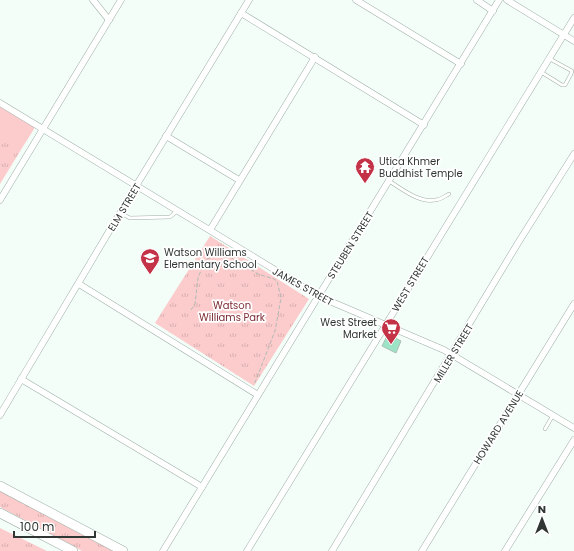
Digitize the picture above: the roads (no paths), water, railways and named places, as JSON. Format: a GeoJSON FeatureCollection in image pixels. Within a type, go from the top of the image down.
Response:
{"type":"FeatureCollection","features":[{"type":"Feature","properties":{"kind":"street"},"geometry":{"type":"LineString","coordinates":[[93,0],[109,20]]}},
{"type":"Feature","properties":{"kind":"street"},"geometry":{"type":"LineString","coordinates":[[0,200],[121,0]]}},
{"type":"Feature","properties":{"kind":"street","name":"ELM STREET"},"geometry":{"type":"LineString","coordinates":[[0,415],[166,136],[249,0]]}},
{"type":"Feature","properties":{"kind":"street"},"geometry":{"type":"LineString","coordinates":[[356,0],[461,64]]}},
{"type":"Feature","properties":{"kind":"street"},"geometry":{"type":"LineString","coordinates":[[507,0],[574,42]]}},
{"type":"Feature","properties":{"kind":"street"},"geometry":{"type":"LineString","coordinates":[[479,1],[493,11]]}},
{"type":"Feature","properties":{"kind":"street","name":"STEUBEN STREET"},"geometry":{"type":"LineString","coordinates":[[163,551],[228,442],[424,125],[498,1]]}},
{"type":"Feature","properties":{"kind":"street"},"geometry":{"type":"LineString","coordinates":[[241,13],[424,125]]}},
{"type":"Feature","properties":{"kind":"street","name":"WEST STREET"},"geometry":{"type":"LineString","coordinates":[[247,551],[574,18]]}},
{"type":"Feature","properties":{"kind":"street"},"geometry":{"type":"LineString","coordinates":[[210,230],[315,57]]}},
{"type":"Feature","properties":{"kind":"street","name":"JAMES STREET"},"geometry":{"type":"LineString","coordinates":[[0,103],[318,296],[452,354],[574,428]]}},
{"type":"Feature","properties":{"kind":"street"},"geometry":{"type":"LineString","coordinates":[[166,136],[239,180]]}},
{"type":"Feature","properties":{"kind":"street","name":"MILLER STREET"},"geometry":{"type":"LineString","coordinates":[[332,551],[518,243],[574,154]]}},
{"type":"Feature","properties":{"kind":"street"},"geometry":{"type":"LineString","coordinates":[[78,284],[258,395]]}},
{"type":"Feature","properties":{"kind":"street","name":"HOWARD AVENUE"},"geometry":{"type":"LineString","coordinates":[[422,551],[574,304]]}},
{"type":"Feature","properties":{"kind":"street"},"geometry":{"type":"LineString","coordinates":[[21,379],[202,487]]}},
{"type":"Feature","properties":{"kind":"street"},"geometry":{"type":"LineString","coordinates":[[505,551],[574,440]]}},
{"type":"Feature","properties":{"kind":"street"},"geometry":{"type":"LineString","coordinates":[[0,486],[122,551]]}},
{"type":"Feature","properties":{"kind":"street"},"geometry":{"type":"LineString","coordinates":[[0,513],[73,551]]}},
{"type":"Feature","properties":{"kind":"lane"},"geometry":{"type":"LineString","coordinates":[[541,72],[562,85],[565,85],[572,74],[572,71],[549,58]]}},
{"type":"Feature","properties":{"kind":"lane"},"geometry":{"type":"LineString","coordinates":[[389,182],[426,201],[436,200],[449,194]]}},
{"type":"Feature","properties":{"kind":"lane"},"geometry":{"type":"LineString","coordinates":[[120,213],[130,218],[170,217],[178,211]]}},
{"type":"Feature","properties":{"kind":"lane"},"geometry":{"type":"LineString","coordinates":[[545,429],[553,415]]}},
{"type":"Feature","properties":{"kind":"place","name":"Utica Khmer Buddhist Temple"},"geometry":{"type":"Point","coordinates":[365,184]}},
{"type":"Feature","properties":{"kind":"place","name":"Watson Williams Elementary School"},"geometry":{"type":"Point","coordinates":[150,275]}},
{"type":"Feature","properties":{"kind":"place","name":"West Street Market"},"geometry":{"type":"Point","coordinates":[391,345]}},
{"type":"Feature","properties":{"kind":"park label","name":"Watson Williams Park"},"geometry":{"type":"Point","coordinates":[232,310]}}]}
